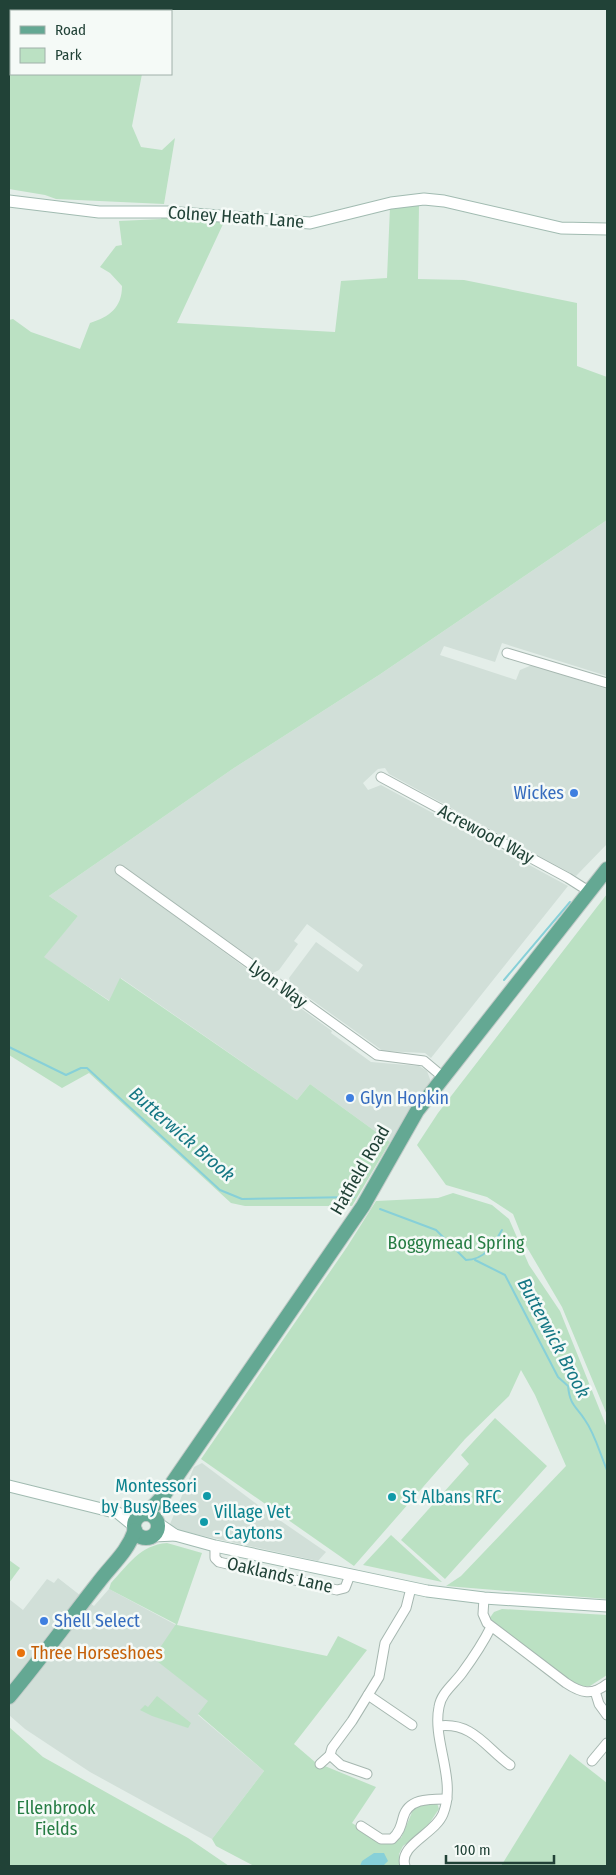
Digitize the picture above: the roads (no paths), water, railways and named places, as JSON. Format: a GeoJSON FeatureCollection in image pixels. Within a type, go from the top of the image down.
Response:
{"type":"FeatureCollection","features":[{"type":"Feature","properties":{"kind":"main road","name":"Hatfield Road"},"geometry":{"type":"LineString","coordinates":[[121,1558],[139,1521],[159,1502],[363,1206],[407,1126],[443,1077],[607,869]]}},
{"type":"Feature","properties":{"kind":"main road"},"geometry":{"type":"LineString","coordinates":[[154,1530],[159,1502]]}},
{"type":"Feature","properties":{"kind":"main road"},"geometry":{"type":"LineString","coordinates":[[153,1516],[154,1530],[140,1536],[139,1521],[153,1516]]}},
{"type":"Feature","properties":{"kind":"main road","name":"Hatfield Road"},"geometry":{"type":"LineString","coordinates":[[9,1697],[54,1643],[99,1581],[121,1558],[154,1530]]}},
{"type":"Feature","properties":{"kind":"street","name":"Colney Heath Lane"},"geometry":{"type":"LineString","coordinates":[[9,201],[99,212],[167,212],[310,223],[391,203],[429,199],[561,228],[607,229]]}},
{"type":"Feature","properties":{"kind":"street"},"geometry":{"type":"LineString","coordinates":[[507,653],[607,682]]}},
{"type":"Feature","properties":{"kind":"street","name":"Acrewood Way"},"geometry":{"type":"LineString","coordinates":[[381,777],[568,878],[590,892]]}},
{"type":"Feature","properties":{"kind":"street","name":"Lyon Way"},"geometry":{"type":"LineString","coordinates":[[120,870],[377,1055],[424,1061],[443,1077]]}},
{"type":"Feature","properties":{"kind":"street"},"geometry":{"type":"LineString","coordinates":[[9,1486],[139,1521]]}},
{"type":"Feature","properties":{"kind":"street","name":"Oaklands Lane"},"geometry":{"type":"LineString","coordinates":[[154,1530],[215,1546],[411,1588],[484,1598],[607,1606]]}},
{"type":"Feature","properties":{"kind":"street","name":"Oaklands Lane"},"geometry":{"type":"LineString","coordinates":[[215,1546],[214,1554],[217,1561],[337,1590],[345,1588],[350,1575]]}},
{"type":"Feature","properties":{"kind":"street"},"geometry":{"type":"LineString","coordinates":[[320,1764],[330,1755],[332,1748],[368,1695],[380,1673],[385,1643],[406,1608],[411,1588]]}},
{"type":"Feature","properties":{"kind":"street"},"geometry":{"type":"LineString","coordinates":[[484,1598],[484,1617],[491,1627],[575,1689],[584,1693],[595,1692],[607,1684]]}},
{"type":"Feature","properties":{"kind":"street"},"geometry":{"type":"LineString","coordinates":[[405,1866],[403,1858],[406,1851],[437,1824],[447,1799],[438,1708],[442,1698],[463,1672],[491,1627]]}},
{"type":"Feature","properties":{"kind":"street"},"geometry":{"type":"LineString","coordinates":[[595,1692],[599,1704],[607,1715]]}},
{"type":"Feature","properties":{"kind":"street"},"geometry":{"type":"LineString","coordinates":[[368,1695],[412,1725]]}},
{"type":"Feature","properties":{"kind":"street"},"geometry":{"type":"LineString","coordinates":[[439,1726],[452,1725],[473,1733],[510,1765]]}},
{"type":"Feature","properties":{"kind":"street"},"geometry":{"type":"LineString","coordinates":[[592,1761],[607,1743]]}},
{"type":"Feature","properties":{"kind":"street"},"geometry":{"type":"LineString","coordinates":[[330,1755],[340,1765],[367,1774]]}},
{"type":"Feature","properties":{"kind":"street"},"geometry":{"type":"LineString","coordinates":[[361,1826],[381,1839],[389,1840],[398,1832],[404,1813],[409,1806],[424,1800],[447,1799]]}},
{"type":"Feature","properties":{"kind":"water"},"geometry":{"type":"Polygon","coordinates":[[[374,1853],[384,1853],[388,1861],[383,1866],[360,1866],[362,1861],[374,1853]]]}},
{"type":"Feature","properties":{"kind":"waterway"},"geometry":{"type":"LineString","coordinates":[[504,980],[570,902]]}},
{"type":"Feature","properties":{"kind":"waterway","name":"Butterwick Brook"},"geometry":{"type":"LineString","coordinates":[[9,1047],[66,1075],[81,1068],[87,1068],[220,1190],[242,1199],[354,1197]]}},
{"type":"Feature","properties":{"kind":"waterway","name":"Butterwick Brook"},"geometry":{"type":"LineString","coordinates":[[380,1209],[436,1230],[466,1260],[484,1254],[492,1246],[502,1230]]}},
{"type":"Feature","properties":{"kind":"waterway","name":"Butterwick Brook"},"geometry":{"type":"LineString","coordinates":[[475,1260],[505,1275],[558,1377],[568,1386],[572,1402],[592,1431],[607,1470]]}},
{"type":"Feature","properties":{"kind":"place","name":"Wickes"},"geometry":{"type":"Point","coordinates":[574,793]}},
{"type":"Feature","properties":{"kind":"place","name":"Glyn Hopkin"},"geometry":{"type":"Point","coordinates":[350,1098]}},
{"type":"Feature","properties":{"kind":"place","name":"Montessori by Busy Bees"},"geometry":{"type":"Point","coordinates":[207,1496]}},
{"type":"Feature","properties":{"kind":"place","name":"St Albans RFC"},"geometry":{"type":"Point","coordinates":[392,1497]}},
{"type":"Feature","properties":{"kind":"place","name":"Village Vet - Caytons"},"geometry":{"type":"Point","coordinates":[204,1522]}},
{"type":"Feature","properties":{"kind":"place","name":"Shell Select"},"geometry":{"type":"Point","coordinates":[44,1621]}},
{"type":"Feature","properties":{"kind":"place","name":"Three Horseshoes"},"geometry":{"type":"Point","coordinates":[21,1653]}},
{"type":"Feature","properties":{"kind":"park label","name":"Boggymead Spring"},"geometry":{"type":"Point","coordinates":[456,1243]}},
{"type":"Feature","properties":{"kind":"park label","name":"Ellenbrook Fields"},"geometry":{"type":"Point","coordinates":[56,1818]}}]}
